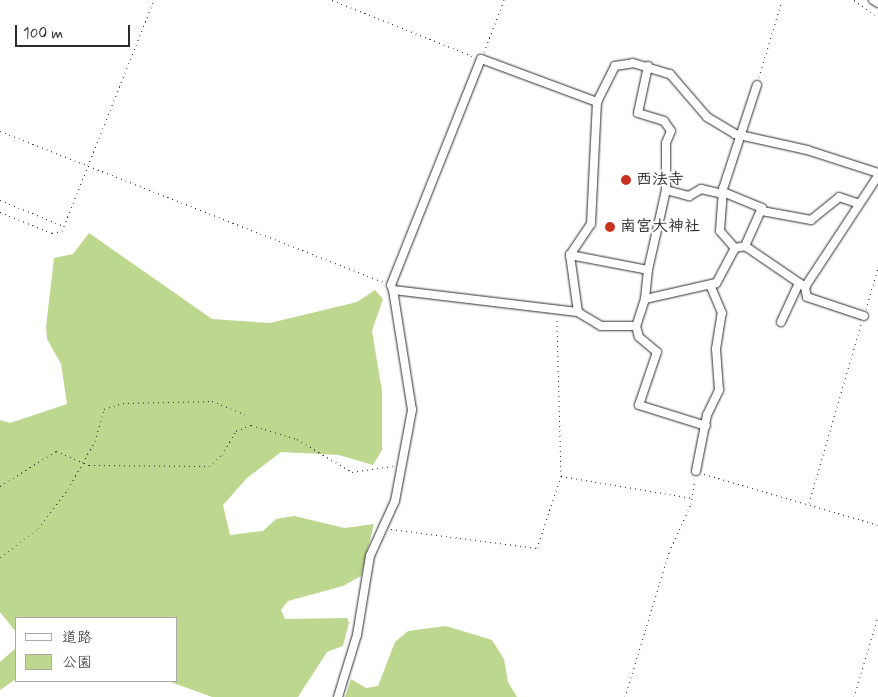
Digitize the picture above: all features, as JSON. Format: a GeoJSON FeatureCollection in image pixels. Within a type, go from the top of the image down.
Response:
{"type":"FeatureCollection","features":[{"type":"Feature","properties":{"kind":"street"},"geometry":{"type":"LineString","coordinates":[[873,0],[878,3]]}},
{"type":"Feature","properties":{"kind":"street"},"geometry":{"type":"LineString","coordinates":[[338,697],[357,635],[370,556],[384,528],[403,461],[412,401],[392,288],[481,59],[597,102]]}},
{"type":"Feature","properties":{"kind":"street"},"geometry":{"type":"LineString","coordinates":[[578,312],[570,254],[587,234],[593,215],[591,161],[597,102],[616,66],[648,66],[674,78],[713,122],[742,137],[807,150],[878,175],[802,285],[781,322]]}},
{"type":"Feature","properties":{"kind":"street"},"geometry":{"type":"LineString","coordinates":[[648,66],[638,111],[671,129],[666,190],[648,270],[645,299],[636,326],[642,341],[657,352],[639,405],[706,426]]}},
{"type":"Feature","properties":{"kind":"street"},"geometry":{"type":"LineString","coordinates":[[735,248],[718,227],[722,193],[758,85]]}},
{"type":"Feature","properties":{"kind":"street"},"geometry":{"type":"LineString","coordinates":[[666,190],[689,196],[701,189],[722,193],[743,199],[762,211],[811,220],[840,197],[859,204]]}},
{"type":"Feature","properties":{"kind":"street"},"geometry":{"type":"LineString","coordinates":[[745,246],[762,211]]}},
{"type":"Feature","properties":{"kind":"street"},"geometry":{"type":"LineString","coordinates":[[735,248],[745,246],[802,285],[807,297],[864,316]]}},
{"type":"Feature","properties":{"kind":"street"},"geometry":{"type":"LineString","coordinates":[[645,299],[711,287],[727,268],[735,248]]}},
{"type":"Feature","properties":{"kind":"street"},"geometry":{"type":"LineString","coordinates":[[570,254],[648,270]]}},
{"type":"Feature","properties":{"kind":"street"},"geometry":{"type":"LineString","coordinates":[[696,471],[706,426],[719,395],[716,348],[722,318],[711,287]]}},
{"type":"Feature","properties":{"kind":"street"},"geometry":{"type":"LineString","coordinates":[[392,288],[578,312],[601,326],[636,326]]}},
{"type":"Feature","properties":{"kind":"path"},"geometry":{"type":"LineString","coordinates":[[0,212],[52,233],[65,226],[154,0]]}},
{"type":"Feature","properties":{"kind":"path"},"geometry":{"type":"LineString","coordinates":[[332,0],[481,59],[504,0]]}},
{"type":"Feature","properties":{"kind":"path"},"geometry":{"type":"LineString","coordinates":[[758,85],[782,0]]}},
{"type":"Feature","properties":{"kind":"path"},"geometry":{"type":"LineString","coordinates":[[854,0],[878,17]]}},
{"type":"Feature","properties":{"kind":"path"},"geometry":{"type":"LineString","coordinates":[[0,131],[392,288]]}},
{"type":"Feature","properties":{"kind":"path"},"geometry":{"type":"LineString","coordinates":[[0,200],[65,226]]}},
{"type":"Feature","properties":{"kind":"path"},"geometry":{"type":"LineString","coordinates":[[808,504],[878,268]]}},
{"type":"Feature","properties":{"kind":"path"},"geometry":{"type":"LineString","coordinates":[[384,528],[537,548],[561,476],[558,310]]}},
{"type":"Feature","properties":{"kind":"path"},"geometry":{"type":"LineString","coordinates":[[0,557],[38,528],[82,463],[104,410],[123,403],[212,401],[245,414]]}},
{"type":"Feature","properties":{"kind":"path"},"geometry":{"type":"LineString","coordinates":[[0,486],[56,451],[82,463],[209,466],[222,455],[236,431],[251,425],[297,439],[352,472],[376,471],[403,461]]}},
{"type":"Feature","properties":{"kind":"path"},"geometry":{"type":"LineString","coordinates":[[625,697],[669,552],[692,498],[696,471],[878,525]]}},
{"type":"Feature","properties":{"kind":"path"},"geometry":{"type":"LineString","coordinates":[[561,476],[692,498]]}},
{"type":"Feature","properties":{"kind":"path"},"geometry":{"type":"LineString","coordinates":[[854,697],[878,616]]}},
{"type":"Feature","properties":{"kind":"green space"},"geometry":{"type":"Polygon","coordinates":[[[89,233],[212,319],[270,323],[357,302],[375,290],[383,299],[372,331],[382,391],[382,450],[373,465],[339,455],[281,452],[247,478],[223,505],[230,535],[263,531],[276,519],[294,516],[345,528],[374,524],[361,576],[343,586],[288,601],[281,610],[285,619],[347,618],[349,623],[343,646],[327,652],[298,697],[212,697],[171,682],[178,682],[178,617],[15,617],[15,631],[0,612],[0,420],[10,423],[67,404],[61,364],[47,339],[46,327],[54,258],[73,254],[89,233]]]}},
{"type":"Feature","properties":{"kind":"green space"},"geometry":{"type":"Polygon","coordinates":[[[446,626],[492,640],[504,659],[508,682],[517,697],[345,697],[351,679],[366,688],[378,686],[395,642],[408,631],[446,626]]]}},
{"type":"Feature","properties":{"kind":"green space"},"geometry":{"type":"Polygon","coordinates":[[[15,649],[15,680],[0,690],[0,662],[15,649]]]}},
{"type":"Feature","properties":{"kind":"place","name":"西法寺"},"geometry":{"type":"Point","coordinates":[626,180]}},
{"type":"Feature","properties":{"kind":"place","name":"南宮大神社"},"geometry":{"type":"Point","coordinates":[610,227]}}]}
